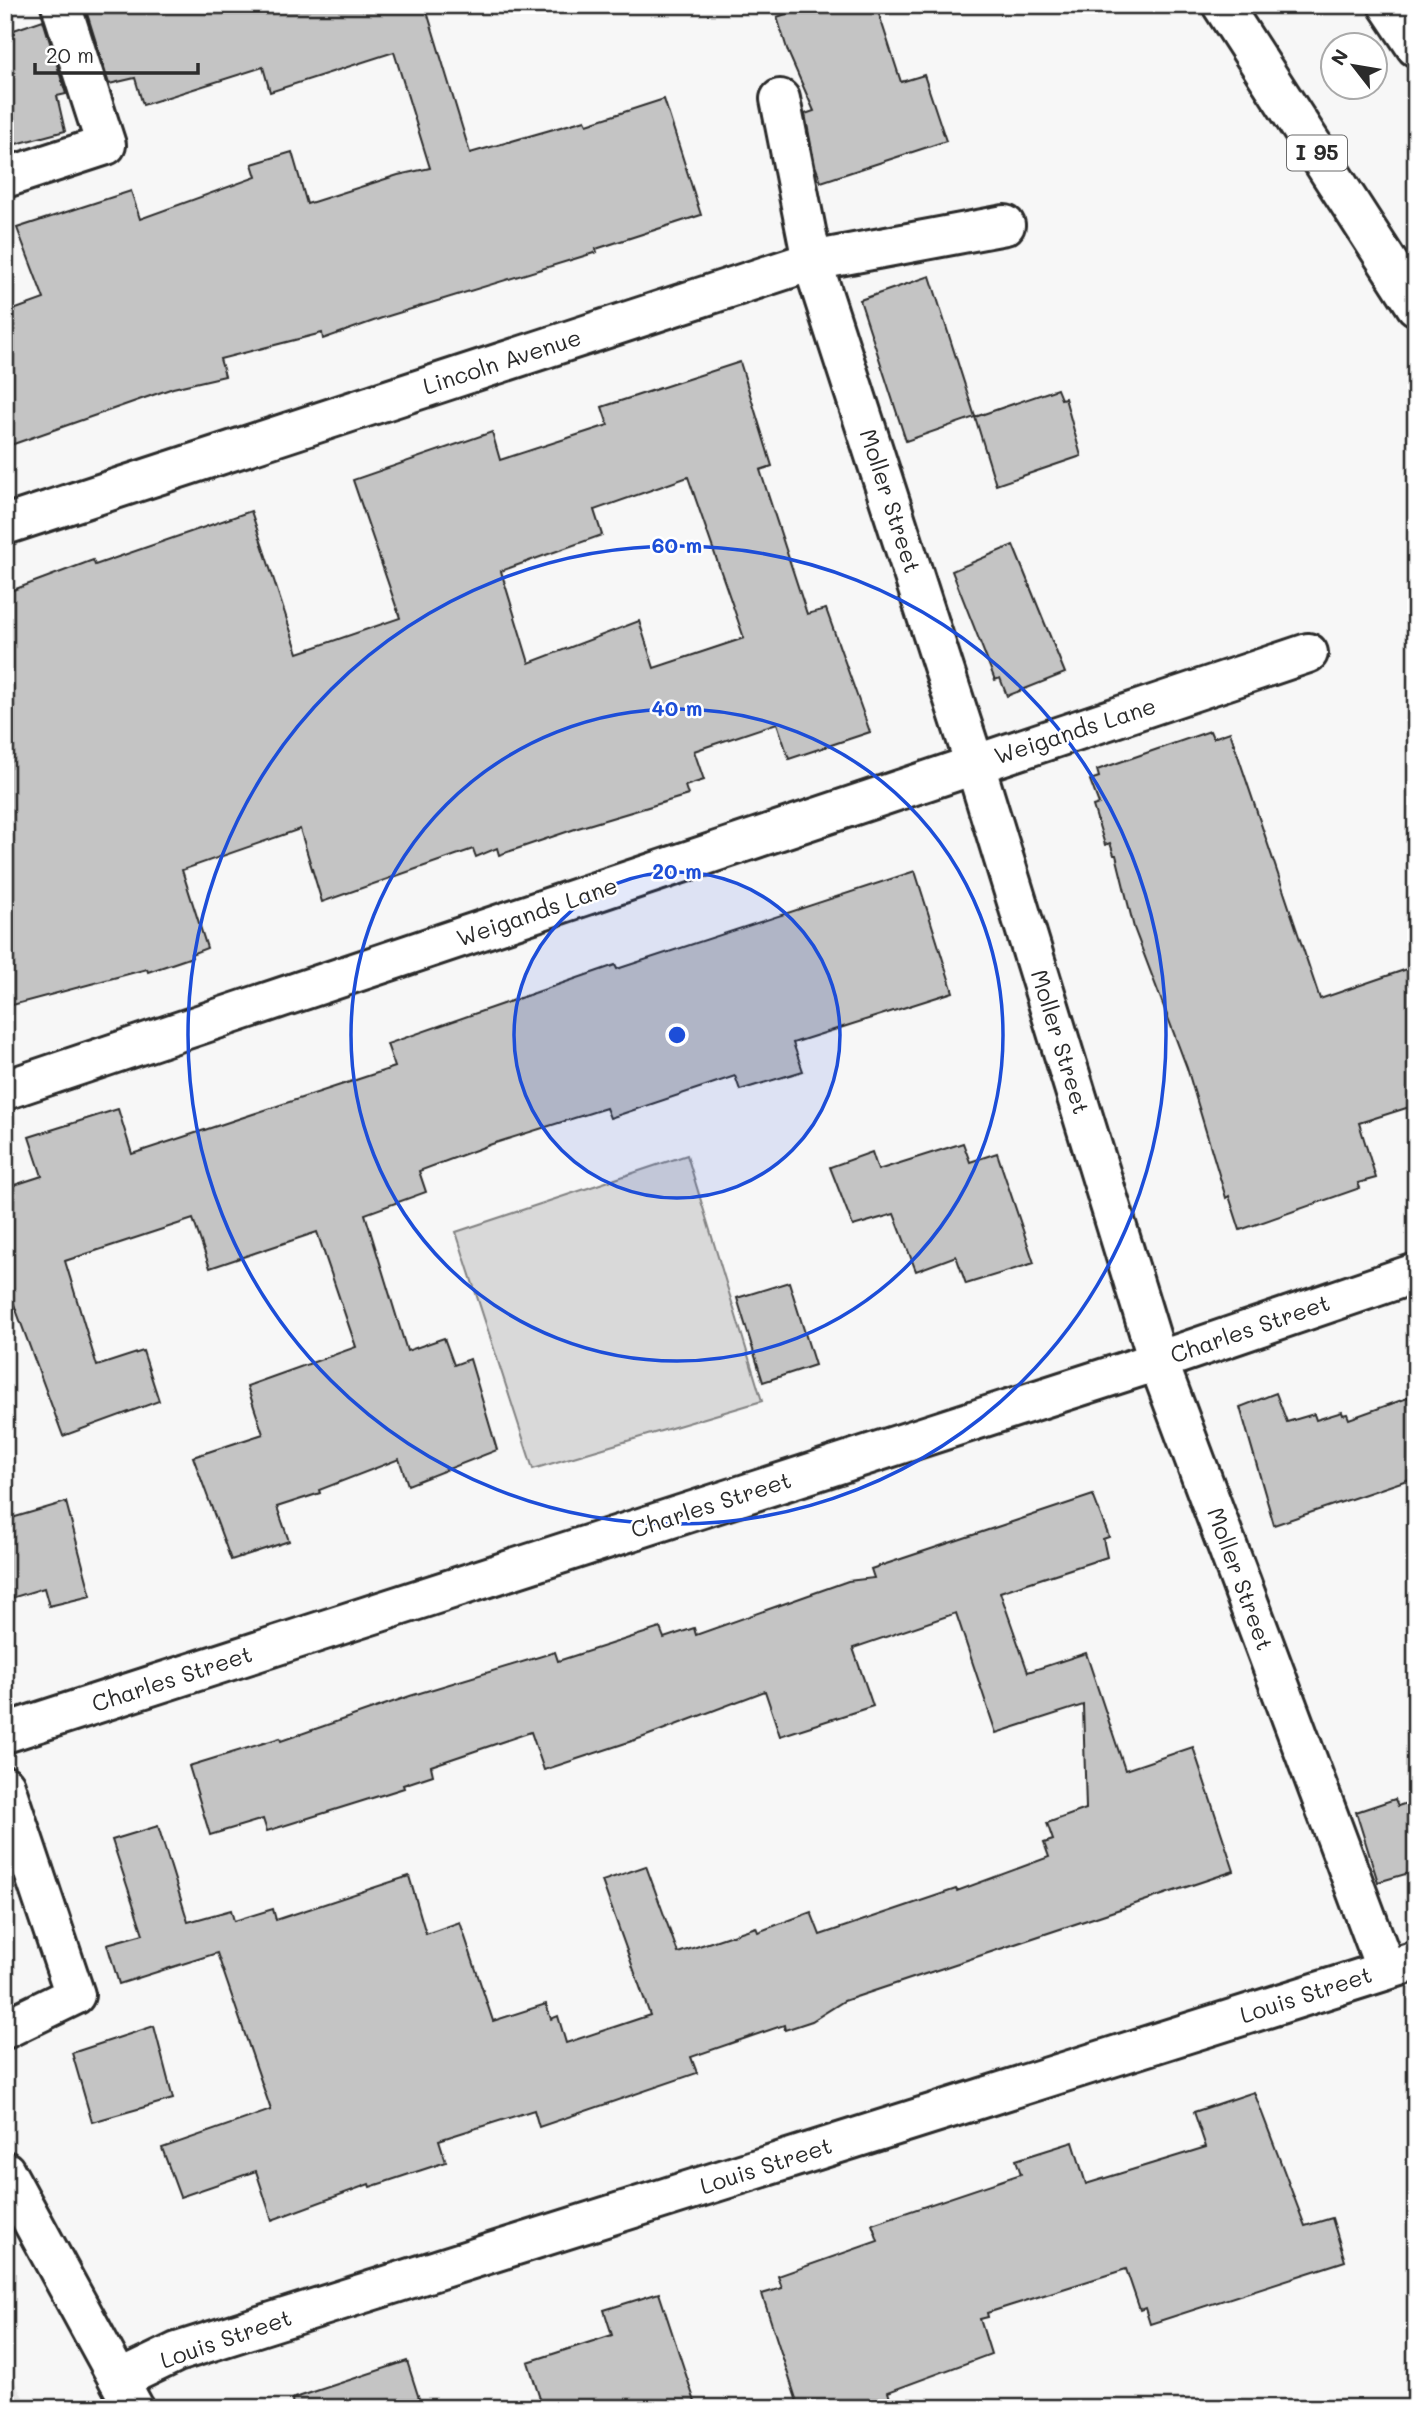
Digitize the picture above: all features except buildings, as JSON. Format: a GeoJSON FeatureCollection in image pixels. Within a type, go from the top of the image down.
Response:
{"type":"FeatureCollection","features":[{"type":"Feature","properties":{"kind":"main road"},"geometry":{"type":"LineString","coordinates":[[5,178],[106,145],[61,5]]}},
{"type":"Feature","properties":{"kind":"main road","name":"I 95"},"geometry":{"type":"LineString","coordinates":[[1222,5],[1415,304]]}},
{"type":"Feature","properties":{"kind":"main road"},"geometry":{"type":"LineString","coordinates":[[1388,5],[1416,47]]}},
{"type":"Feature","properties":{"kind":"main road","name":"Moller Street"},"geometry":{"type":"LineString","coordinates":[[780,99],[812,261],[975,765],[1158,1361],[1401,1966]]}},
{"type":"Feature","properties":{"kind":"main road","name":"Lincoln Avenue"},"geometry":{"type":"LineString","coordinates":[[5,525],[812,261],[1005,225]]}},
{"type":"Feature","properties":{"kind":"main road","name":"Weigands Lane"},"geometry":{"type":"LineString","coordinates":[[5,1090],[1308,653]]}},
{"type":"Feature","properties":{"kind":"main road","name":"Charles Street"},"geometry":{"type":"LineString","coordinates":[[5,1733],[1158,1361],[1416,1273]]}},
{"type":"Feature","properties":{"kind":"main road"},"geometry":{"type":"LineString","coordinates":[[5,1786],[75,1995],[5,2029]]}},
{"type":"Feature","properties":{"kind":"main road","name":"Louis Street"},"geometry":{"type":"LineString","coordinates":[[126,2394],[177,2352],[1401,1966]]}},
{"type":"Feature","properties":{"kind":"main road"},"geometry":{"type":"LineString","coordinates":[[5,2171],[126,2394]]}},
{"type":"Feature","properties":{"kind":"shaded area"},"geometry":{"type":"Polygon","coordinates":[[[687,1155],[762,1401],[533,1469],[456,1232],[687,1155]]]}},
{"type":"Feature","properties":{"kind":"shaded area"},"geometry":{"type":"Polygon","coordinates":[[[5,2364],[29,2408],[5,2408],[5,2364]]]}}]}
